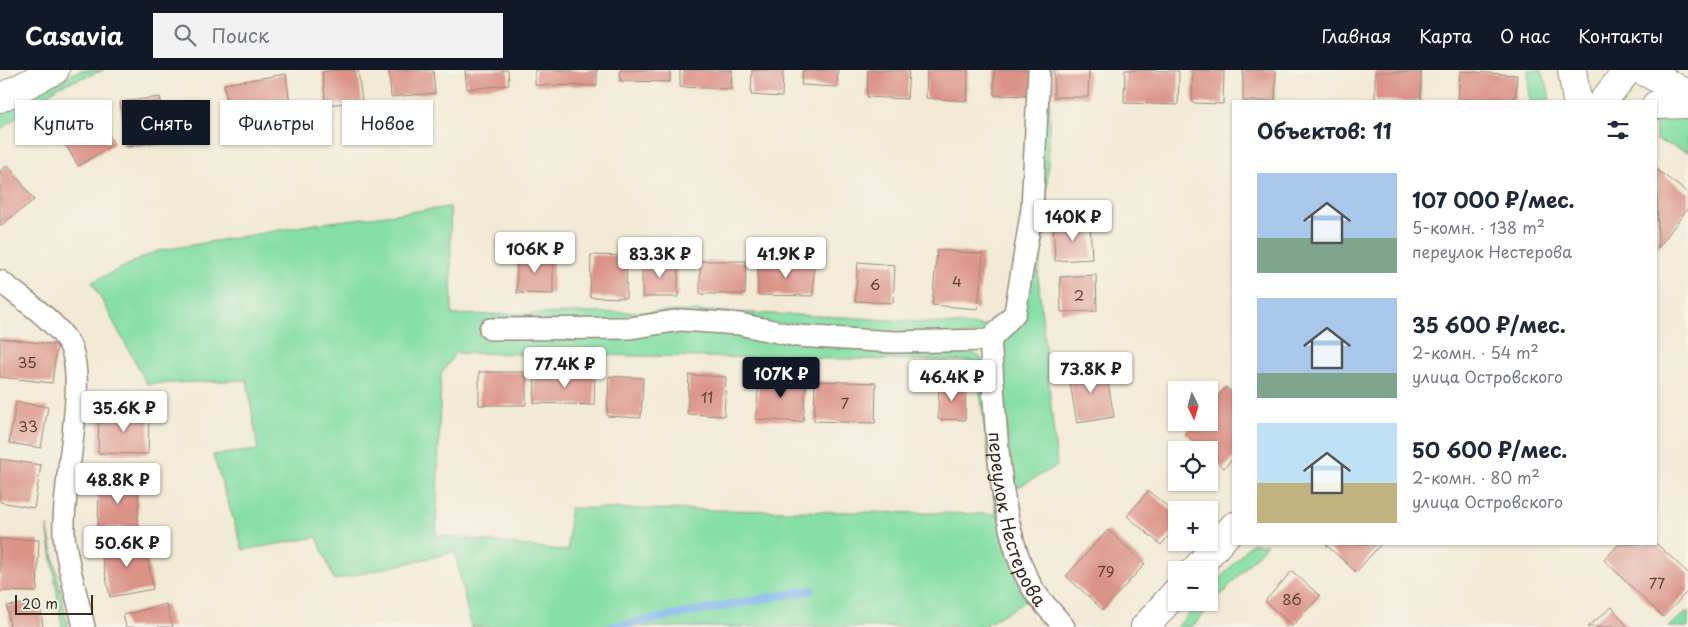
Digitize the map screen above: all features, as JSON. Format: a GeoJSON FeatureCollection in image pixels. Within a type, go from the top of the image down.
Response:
{"type":"FeatureCollection","features":[{"type":"Feature","properties":{"kind":"street"},"geometry":{"type":"LineString","coordinates":[[0,98],[55,70]]}},
{"type":"Feature","properties":{"kind":"street"},"geometry":{"type":"LineString","coordinates":[[490,329],[630,328],[681,320],[739,324],[797,336],[826,338],[894,342],[990,340],[1015,313],[1032,209],[1039,70]]}},
{"type":"Feature","properties":{"kind":"street"},"geometry":{"type":"LineString","coordinates":[[1572,70],[1577,100]]}},
{"type":"Feature","properties":{"kind":"street"},"geometry":{"type":"LineString","coordinates":[[1604,100],[1628,70]]}},
{"type":"Feature","properties":{"kind":"street"},"geometry":{"type":"LineString","coordinates":[[1641,70],[1688,94]]}},
{"type":"Feature","properties":{"kind":"street"},"geometry":{"type":"LineString","coordinates":[[1657,105],[1688,104]]}},
{"type":"Feature","properties":{"kind":"street"},"geometry":{"type":"LineString","coordinates":[[0,281],[39,312],[68,343],[78,380],[68,464],[64,534],[84,627]]}},
{"type":"Feature","properties":{"kind":"street","name":"переулок Нестерова"},"geometry":{"type":"LineString","coordinates":[[990,340],[1001,462],[1014,544],[1034,591],[1064,627]]}},
{"type":"Feature","properties":{"kind":"street"},"geometry":{"type":"LineString","coordinates":[[1203,561],[1232,528]]}},
{"type":"Feature","properties":{"kind":"street"},"geometry":{"type":"LineString","coordinates":[[1145,627],[1168,601]]}},
{"type":"Feature","properties":{"kind":"green space"},"geometry":{"type":"Polygon","coordinates":[[[81,70],[104,70],[59,86],[40,100],[21,100],[81,70]]]}},
{"type":"Feature","properties":{"kind":"green space"},"geometry":{"type":"Polygon","coordinates":[[[1044,70],[1051,70],[1046,223],[1038,276],[1057,466],[1013,490],[998,344],[1021,318],[1044,70]]]}},
{"type":"Feature","properties":{"kind":"green space"},"geometry":{"type":"Polygon","coordinates":[[[1528,70],[1540,70],[1547,84],[1550,100],[1529,100],[1528,70]]]}},
{"type":"Feature","properties":{"kind":"green space"},"geometry":{"type":"Polygon","coordinates":[[[15,104],[15,119],[0,130],[0,113],[15,104]]]}},
{"type":"Feature","properties":{"kind":"green space"},"geometry":{"type":"Polygon","coordinates":[[[1657,117],[1688,118],[1688,152],[1657,140],[1657,117]]]}},
{"type":"Feature","properties":{"kind":"green space"},"geometry":{"type":"Polygon","coordinates":[[[450,207],[452,315],[705,311],[845,317],[984,326],[1008,311],[986,334],[897,337],[680,326],[964,348],[980,357],[987,371],[1006,548],[1026,601],[982,627],[471,627],[455,552],[334,580],[317,537],[243,550],[213,455],[258,450],[247,380],[147,384],[92,282],[157,251],[315,224],[450,207]],[[455,353],[441,374],[436,535],[568,551],[570,508],[996,514],[978,377],[971,361],[455,353]]]}},
{"type":"Feature","properties":{"kind":"green space"},"geometry":{"type":"Polygon","coordinates":[[[47,525],[68,627],[62,627],[47,525]]]}},
{"type":"Feature","properties":{"kind":"green space"},"geometry":{"type":"Polygon","coordinates":[[[1250,545],[1266,545],[1218,598],[1218,581],[1250,545]]]}},
{"type":"Feature","properties":{"kind":"green space"},"geometry":{"type":"Polygon","coordinates":[[[1192,611],[1206,611],[1192,627],[1177,627],[1192,611]]]}},
{"type":"Feature","properties":{"kind":"green space"},"geometry":{"type":"Polygon","coordinates":[[[1688,611],[1688,627],[1668,627],[1688,611]]]}},
{"type":"Feature","properties":{"kind":"building"},"geometry":{"type":"Polygon","coordinates":[[[358,70],[362,100],[342,100],[342,103],[332,104],[332,100],[325,100],[322,72],[358,70]]]}},
{"type":"Feature","properties":{"kind":"building"},"geometry":{"type":"Polygon","coordinates":[[[389,70],[433,70],[435,93],[391,97],[389,70]]]}},
{"type":"Feature","properties":{"kind":"building"},"geometry":{"type":"Polygon","coordinates":[[[465,70],[508,70],[509,85],[467,89],[465,70]]]}},
{"type":"Feature","properties":{"kind":"building"},"geometry":{"type":"Polygon","coordinates":[[[535,70],[597,70],[597,86],[535,85],[535,70]]]}},
{"type":"Feature","properties":{"kind":"building"},"geometry":{"type":"Polygon","coordinates":[[[620,70],[670,70],[670,82],[620,81],[620,70]]]}},
{"type":"Feature","properties":{"kind":"building"},"geometry":{"type":"Polygon","coordinates":[[[680,70],[732,70],[731,89],[680,87],[680,70]]]}},
{"type":"Feature","properties":{"kind":"building"},"geometry":{"type":"Polygon","coordinates":[[[752,70],[783,70],[782,97],[751,95],[752,70]]]}},
{"type":"Feature","properties":{"kind":"building"},"geometry":{"type":"Polygon","coordinates":[[[803,70],[838,70],[837,87],[801,85],[803,70]]]}},
{"type":"Feature","properties":{"kind":"building"},"geometry":{"type":"Polygon","coordinates":[[[868,70],[909,70],[907,99],[867,97],[868,70]]]}},
{"type":"Feature","properties":{"kind":"building"},"geometry":{"type":"Polygon","coordinates":[[[927,70],[968,70],[967,101],[926,98],[927,70]]]}},
{"type":"Feature","properties":{"kind":"building"},"geometry":{"type":"Polygon","coordinates":[[[994,70],[1033,70],[1032,96],[994,95],[994,70]]]}},
{"type":"Feature","properties":{"kind":"building"},"geometry":{"type":"Polygon","coordinates":[[[1054,70],[1089,70],[1088,97],[1054,97],[1054,70]]]}},
{"type":"Feature","properties":{"kind":"building"},"geometry":{"type":"Polygon","coordinates":[[[1125,70],[1179,71],[1178,105],[1124,103],[1125,70]]]}},
{"type":"Feature","properties":{"kind":"building"},"geometry":{"type":"Polygon","coordinates":[[[1193,70],[1224,71],[1223,104],[1192,103],[1193,70]]]}},
{"type":"Feature","properties":{"kind":"building"},"geometry":{"type":"Polygon","coordinates":[[[1243,70],[1276,71],[1275,100],[1243,100],[1243,70]]]}},
{"type":"Feature","properties":{"kind":"building"},"geometry":{"type":"Polygon","coordinates":[[[1460,71],[1517,75],[1515,100],[1458,100],[1460,71]]]}},
{"type":"Feature","properties":{"kind":"building"},"geometry":{"type":"Polygon","coordinates":[[[1375,72],[1421,72],[1421,100],[1375,100],[1375,72]]]}},
{"type":"Feature","properties":{"kind":"building"},"geometry":{"type":"Polygon","coordinates":[[[286,74],[289,100],[227,100],[224,84],[286,74]]]}},
{"type":"Feature","properties":{"kind":"building"},"geometry":{"type":"Polygon","coordinates":[[[160,97],[160,100],[136,100],[160,97]]]}},
{"type":"Feature","properties":{"kind":"building"},"geometry":{"type":"Polygon","coordinates":[[[112,140],[114,144],[78,166],[66,145],[112,145],[112,140]]]}},
{"type":"Feature","properties":{"kind":"building"},"geometry":{"type":"Polygon","coordinates":[[[8,165],[34,200],[0,226],[0,171],[8,165]]]}},
{"type":"Feature","properties":{"kind":"building"},"geometry":{"type":"Polygon","coordinates":[[[1657,170],[1688,193],[1688,208],[1658,248],[1657,170]]]}},
{"type":"Feature","properties":{"kind":"building"},"geometry":{"type":"Polygon","coordinates":[[[1090,222],[1092,259],[1055,261],[1053,224],[1090,222]]]}},
{"type":"Feature","properties":{"kind":"building"},"geometry":{"type":"Polygon","coordinates":[[[937,250],[983,254],[978,309],[932,305],[937,250]]]}},
{"type":"Feature","properties":{"kind":"building"},"geometry":{"type":"Polygon","coordinates":[[[517,254],[553,254],[553,294],[517,293],[517,254]]]}},
{"type":"Feature","properties":{"kind":"building"},"geometry":{"type":"Polygon","coordinates":[[[591,255],[627,256],[626,298],[590,297],[591,255]]]}},
{"type":"Feature","properties":{"kind":"building"},"geometry":{"type":"Polygon","coordinates":[[[642,261],[678,262],[678,297],[642,297],[642,261]]]}},
{"type":"Feature","properties":{"kind":"building"},"geometry":{"type":"Polygon","coordinates":[[[700,261],[746,261],[745,294],[700,294],[700,261]]]}},
{"type":"Feature","properties":{"kind":"building"},"geometry":{"type":"Polygon","coordinates":[[[758,262],[814,264],[813,296],[758,295],[758,262]]]}},
{"type":"Feature","properties":{"kind":"building"},"geometry":{"type":"Polygon","coordinates":[[[858,262],[895,265],[893,303],[855,301],[858,262]]]}},
{"type":"Feature","properties":{"kind":"building"},"geometry":{"type":"Polygon","coordinates":[[[1096,275],[1097,311],[1061,312],[1060,277],[1096,275]]]}},
{"type":"Feature","properties":{"kind":"building"},"geometry":{"type":"Polygon","coordinates":[[[0,338],[57,345],[52,383],[0,377],[0,338]]]}},
{"type":"Feature","properties":{"kind":"building"},"geometry":{"type":"Polygon","coordinates":[[[1105,365],[1114,417],[1077,423],[1068,372],[1105,365]]]}},
{"type":"Feature","properties":{"kind":"building"},"geometry":{"type":"Polygon","coordinates":[[[479,372],[526,372],[526,405],[479,405],[479,372]]]}},
{"type":"Feature","properties":{"kind":"building"},"geometry":{"type":"Polygon","coordinates":[[[535,373],[595,374],[594,405],[534,403],[535,373]]]}},
{"type":"Feature","properties":{"kind":"building"},"geometry":{"type":"Polygon","coordinates":[[[689,375],[726,377],[724,416],[687,414],[689,375]]]}},
{"type":"Feature","properties":{"kind":"building"},"geometry":{"type":"Polygon","coordinates":[[[609,376],[643,378],[641,418],[607,416],[609,376]]]}},
{"type":"Feature","properties":{"kind":"building"},"geometry":{"type":"Polygon","coordinates":[[[759,376],[806,379],[803,422],[756,419],[759,376]]]}},
{"type":"Feature","properties":{"kind":"building"},"geometry":{"type":"Polygon","coordinates":[[[815,381],[876,383],[875,423],[814,421],[815,381]]]}},
{"type":"Feature","properties":{"kind":"building"},"geometry":{"type":"Polygon","coordinates":[[[939,385],[966,385],[965,420],[938,419],[939,385]]]}},
{"type":"Feature","properties":{"kind":"building"},"geometry":{"type":"Polygon","coordinates":[[[1226,387],[1232,392],[1232,459],[1224,468],[1218,463],[1218,441],[1194,441],[1185,433],[1187,431],[1218,431],[1218,396],[1226,387]]]}},
{"type":"Feature","properties":{"kind":"building"},"geometry":{"type":"Polygon","coordinates":[[[16,402],[48,407],[41,448],[9,443],[16,402]]]}},
{"type":"Feature","properties":{"kind":"building"},"geometry":{"type":"Polygon","coordinates":[[[99,412],[149,413],[148,454],[98,453],[99,412]]]}},
{"type":"Feature","properties":{"kind":"building"},"geometry":{"type":"Polygon","coordinates":[[[0,459],[41,465],[34,508],[0,502],[0,459]]]}},
{"type":"Feature","properties":{"kind":"building"},"geometry":{"type":"Polygon","coordinates":[[[99,482],[138,482],[138,527],[98,527],[99,482]]]}},
{"type":"Feature","properties":{"kind":"building"},"geometry":{"type":"Polygon","coordinates":[[[1148,491],[1168,507],[1168,537],[1161,545],[1127,516],[1148,491]]]}},
{"type":"Feature","properties":{"kind":"building"},"geometry":{"type":"Polygon","coordinates":[[[1108,530],[1145,564],[1103,610],[1066,576],[1108,530]]]}},
{"type":"Feature","properties":{"kind":"building"},"geometry":{"type":"Polygon","coordinates":[[[0,539],[39,540],[37,592],[0,591],[0,539]]]}},
{"type":"Feature","properties":{"kind":"building"},"geometry":{"type":"Polygon","coordinates":[[[144,539],[153,589],[110,597],[100,547],[144,539]]]}},
{"type":"Feature","properties":{"kind":"building"},"geometry":{"type":"Polygon","coordinates":[[[1657,544],[1688,573],[1688,591],[1663,617],[1604,560],[1618,545],[1657,544]]]}},
{"type":"Feature","properties":{"kind":"building"},"geometry":{"type":"Polygon","coordinates":[[[1326,545],[1380,545],[1356,572],[1326,545]]]}},
{"type":"Feature","properties":{"kind":"building"},"geometry":{"type":"Polygon","coordinates":[[[1292,571],[1320,596],[1292,626],[1265,601],[1292,571]]]}},
{"type":"Feature","properties":{"kind":"building"},"geometry":{"type":"Polygon","coordinates":[[[40,602],[43,627],[10,627],[7,606],[40,602]]]}},
{"type":"Feature","properties":{"kind":"building"},"geometry":{"type":"Polygon","coordinates":[[[166,604],[173,627],[126,627],[123,615],[166,604]]]}},
{"type":"Feature","properties":{"kind":"building"},"geometry":{"type":"Polygon","coordinates":[[[1612,607],[1628,627],[1587,627],[1612,607]]]}},
{"type":"Feature","properties":{"kind":"waterway"},"geometry":{"type":"LineString","coordinates":[[612,627],[811,590]]}}]}
